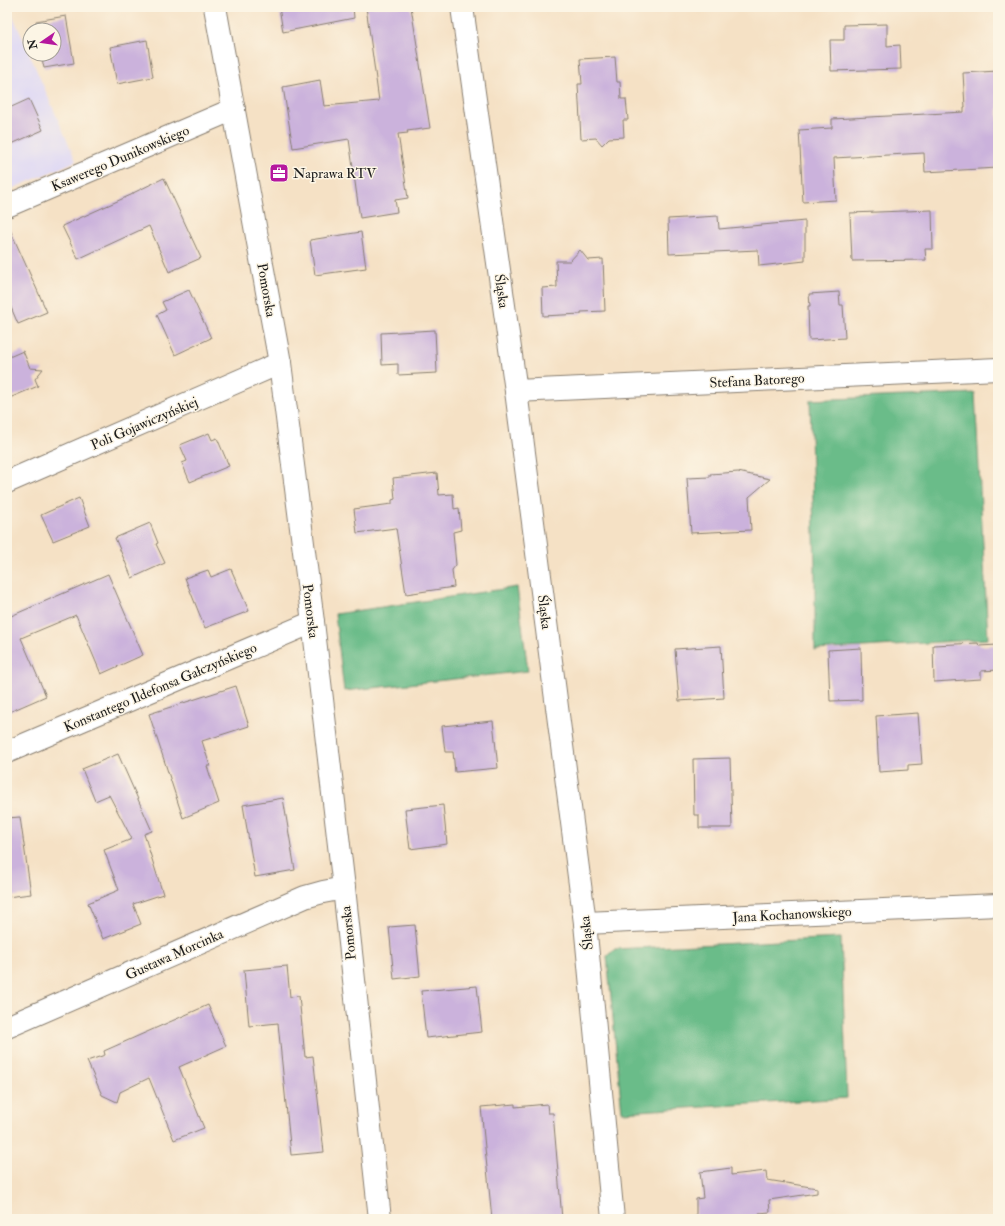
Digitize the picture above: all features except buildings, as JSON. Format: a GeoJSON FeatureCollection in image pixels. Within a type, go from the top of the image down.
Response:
{"type":"FeatureCollection","features":[{"type":"Feature","properties":{"kind":"street","name":"Pomorska"},"geometry":{"type":"LineString","coordinates":[[215,7],[280,363],[313,622],[380,1219]]}},
{"type":"Feature","properties":{"kind":"street","name":"Śląska"},"geometry":{"type":"LineString","coordinates":[[462,7],[516,391],[585,923],[613,1219]]}},
{"type":"Feature","properties":{"kind":"street","name":"Ksawerego Dunikowskiego"},"geometry":{"type":"LineString","coordinates":[[7,206],[234,109]]}},
{"type":"Feature","properties":{"kind":"street","name":"Poli Gojawiczyńskiej"},"geometry":{"type":"LineString","coordinates":[[7,482],[280,363]]}},
{"type":"Feature","properties":{"kind":"street","name":"Stefana Batorego"},"geometry":{"type":"LineString","coordinates":[[516,391],[998,369]]}},
{"type":"Feature","properties":{"kind":"street","name":"Konstantego Ildefonsa Gałczyńskiego"},"geometry":{"type":"LineString","coordinates":[[7,752],[313,622]]}},
{"type":"Feature","properties":{"kind":"street","name":"Gustawa Morcinka"},"geometry":{"type":"LineString","coordinates":[[7,1027],[305,897],[344,888]]}},
{"type":"Feature","properties":{"kind":"street","name":"Jana Kochanowskiego"},"geometry":{"type":"LineString","coordinates":[[585,923],[998,905]]}},
{"type":"Feature","properties":{"kind":"shaded area"},"geometry":{"type":"Polygon","coordinates":[[[7,7],[9,7],[22,37],[22,62],[33,62],[76,161],[7,191],[7,7]]]}},
{"type":"Feature","properties":{"kind":"green space"},"geometry":{"type":"Polygon","coordinates":[[[975,393],[988,639],[815,650],[815,567],[810,400],[975,393]]]}},
{"type":"Feature","properties":{"kind":"green space"},"geometry":{"type":"Polygon","coordinates":[[[517,587],[528,671],[344,691],[335,614],[517,587]]]}},
{"type":"Feature","properties":{"kind":"green space"},"geometry":{"type":"Polygon","coordinates":[[[841,938],[847,1098],[622,1112],[607,956],[615,949],[841,938]]]}},
{"type":"Feature","properties":{"kind":"place","name":"Naprawa RTV"},"geometry":{"type":"Point","coordinates":[279,173]}}]}
